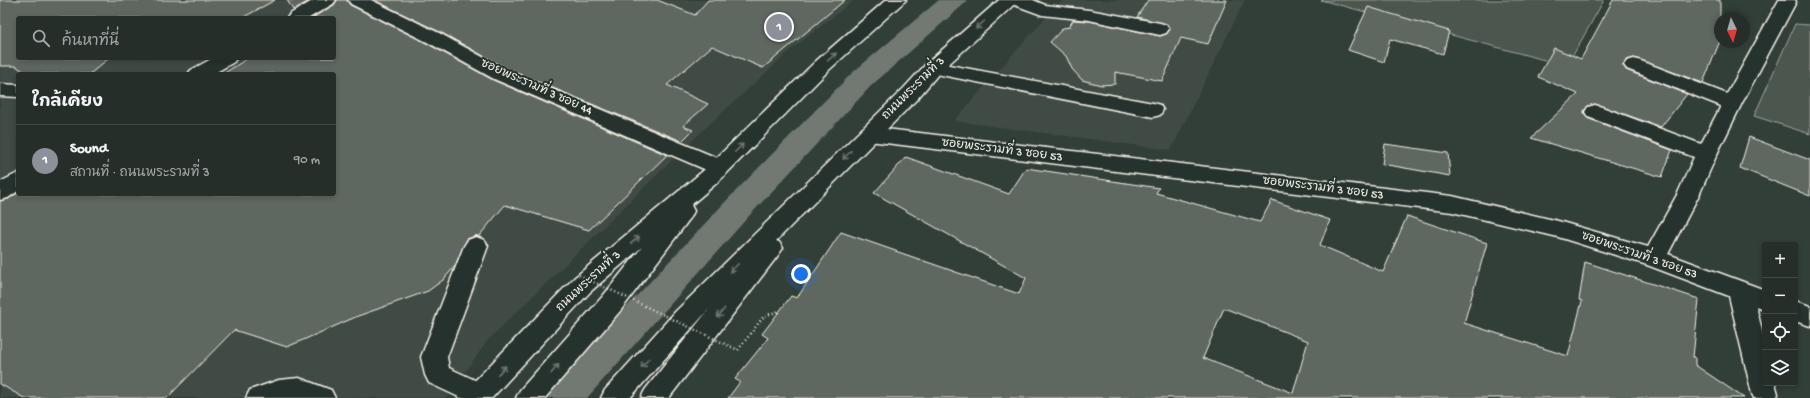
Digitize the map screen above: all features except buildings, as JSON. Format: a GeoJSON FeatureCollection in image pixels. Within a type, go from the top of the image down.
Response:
{"type":"FeatureCollection","features":[{"type":"Feature","properties":{"kind":"street"},"geometry":{"type":"LineString","coordinates":[[299,16],[327,0]]}},
{"type":"Feature","properties":{"kind":"street","name":"ซอยพระรามที่ 3 ซอย 44"},"geometry":{"type":"LineString","coordinates":[[357,0],[434,38],[501,76],[715,172]]}},
{"type":"Feature","properties":{"kind":"street","name":"ถนนพระรามที่ 3"},"geometry":{"type":"LineString","coordinates":[[477,396],[582,285],[715,172],[822,66],[897,0]]}},
{"type":"Feature","properties":{"kind":"street","name":"ถนนพระรามที่ 3"},"geometry":{"type":"LineString","coordinates":[[614,398],[685,318],[911,93],[933,68],[1010,0]]}},
{"type":"Feature","properties":{"kind":"street"},"geometry":{"type":"LineString","coordinates":[[1018,0],[1042,10],[1089,15],[1160,28]]}},
{"type":"Feature","properties":{"kind":"street"},"geometry":{"type":"LineString","coordinates":[[1654,258],[1689,193],[1706,154],[1732,103],[1788,2]]}},
{"type":"Feature","properties":{"kind":"street"},"geometry":{"type":"LineString","coordinates":[[202,72],[223,60]]}},
{"type":"Feature","properties":{"kind":"street"},"geometry":{"type":"LineString","coordinates":[[1634,65],[1732,103]]}},
{"type":"Feature","properties":{"kind":"street"},"geometry":{"type":"LineString","coordinates":[[933,68],[1153,110]]}},
{"type":"Feature","properties":{"kind":"street"},"geometry":{"type":"LineString","coordinates":[[0,90],[16,91]]}},
{"type":"Feature","properties":{"kind":"street"},"geometry":{"type":"LineString","coordinates":[[1595,112],[1706,154]]}},
{"type":"Feature","properties":{"kind":"street","name":"ซอยพระรามที่ 3 ซอย 53"},"geometry":{"type":"LineString","coordinates":[[869,134],[1452,204],[1558,229],[1654,258],[1740,292],[1762,299]]}},
{"type":"Feature","properties":{"kind":"street","name":"ถนนพระรามที่ 3"},"geometry":{"type":"LineString","coordinates":[[529,398],[612,303],[715,172]]}},
{"type":"Feature","properties":{"kind":"street"},"geometry":{"type":"LineString","coordinates":[[0,192],[16,182]]}},
{"type":"Feature","properties":{"kind":"street","name":"ถนนพระรามที่ 3"},"geometry":{"type":"LineString","coordinates":[[654,398],[729,303],[821,182]]}},
{"type":"Feature","properties":{"kind":"street"},"geometry":{"type":"LineString","coordinates":[[476,246],[434,357],[438,375],[477,396]]}},
{"type":"Feature","properties":{"kind":"street"},"geometry":{"type":"LineString","coordinates":[[1740,292],[1765,394]]}},
{"type":"Feature","properties":{"kind":"street"},"geometry":{"type":"LineString","coordinates":[[1798,312],[1810,316]]}},
{"type":"Feature","properties":{"kind":"street"},"geometry":{"type":"LineString","coordinates":[[259,398],[279,391],[299,389],[322,398]]}},
{"type":"Feature","properties":{"kind":"path"},"geometry":{"type":"LineString","coordinates":[[579,275],[738,350],[764,316],[779,311]]}},
{"type":"Feature","properties":{"kind":"shaded area"},"geometry":{"type":"Polygon","coordinates":[[[0,0],[854,0],[792,49],[702,131],[488,340],[447,398],[0,398],[0,0]]]}},
{"type":"Feature","properties":{"kind":"shaded area"},"geometry":{"type":"Polygon","coordinates":[[[1063,0],[1245,0],[1171,150],[954,121],[1054,8],[1063,0]]]}},
{"type":"Feature","properties":{"kind":"shaded area"},"geometry":{"type":"Polygon","coordinates":[[[1321,0],[1604,0],[1567,66],[1321,0]]]}},
{"type":"Feature","properties":{"kind":"shaded area"},"geometry":{"type":"Polygon","coordinates":[[[1795,24],[1810,25],[1810,134],[1754,116],[1795,24]]]}},
{"type":"Feature","properties":{"kind":"waterway"},"geometry":{"type":"LineString","coordinates":[[564,398],[738,208],[862,79],[954,0]]}},
{"type":"Feature","properties":{"kind":"place","name":"Sound"},"geometry":{"type":"Point","coordinates":[779,27]}}]}
